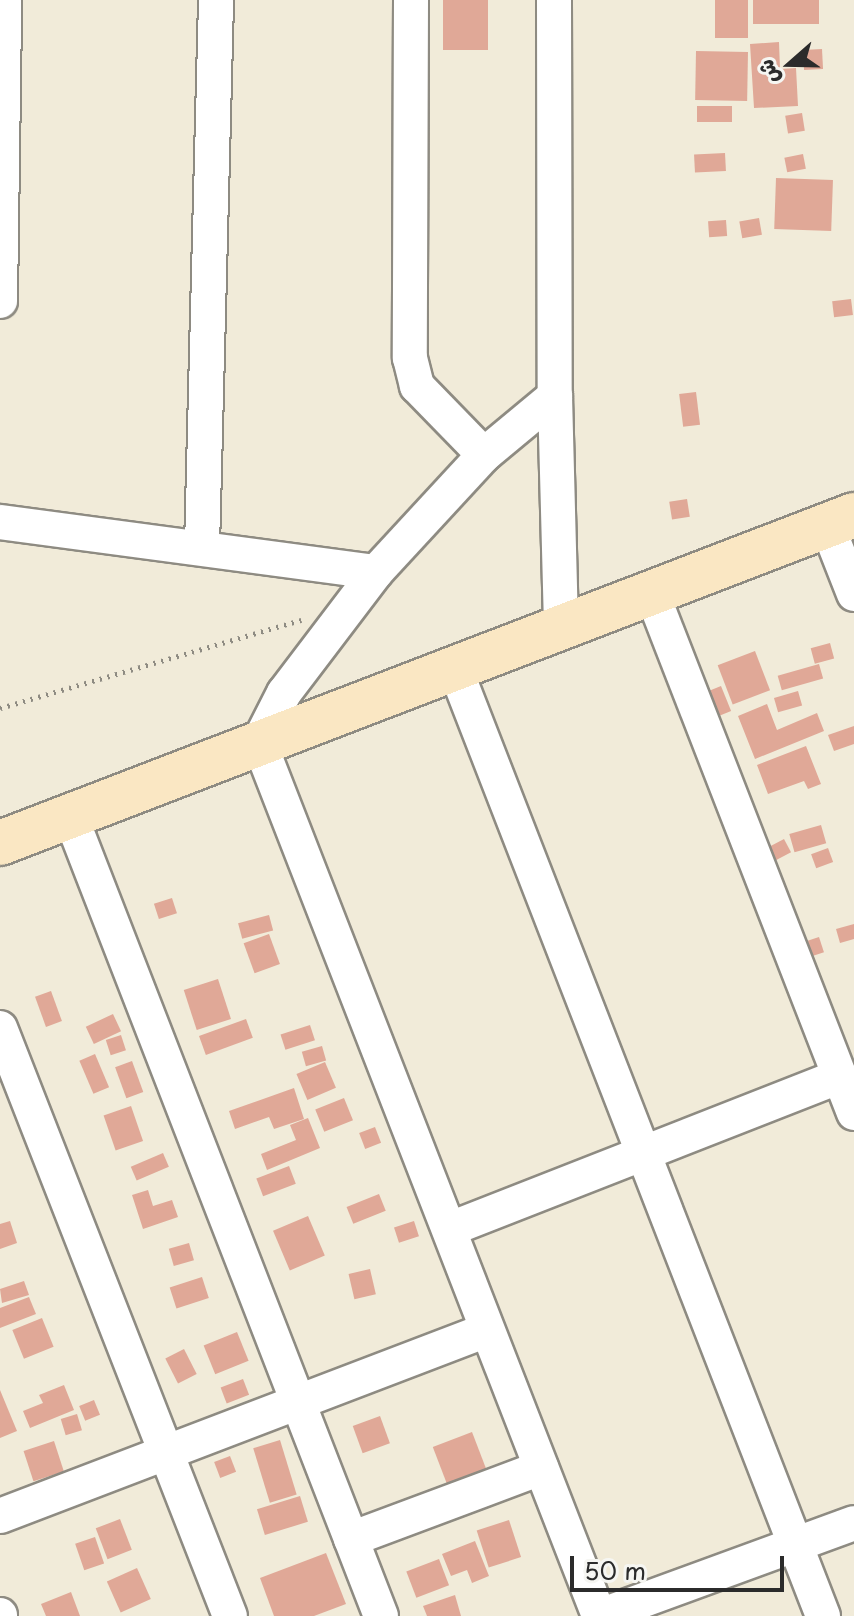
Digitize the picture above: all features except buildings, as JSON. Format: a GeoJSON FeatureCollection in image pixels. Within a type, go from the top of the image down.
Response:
{"type":"FeatureCollection","features":[{"type":"Feature","properties":{"kind":"main road"},"geometry":{"type":"LineString","coordinates":[[0,843],[561,624],[840,520]]}},
{"type":"Feature","properties":{"kind":"street"},"geometry":{"type":"LineString","coordinates":[[0,301],[4,0]]}},
{"type":"Feature","properties":{"kind":"street"},"geometry":{"type":"LineString","coordinates":[[202,547],[216,0]]}},
{"type":"Feature","properties":{"kind":"street"},"geometry":{"type":"LineString","coordinates":[[411,0],[410,358],[417,386],[484,455]]}},
{"type":"Feature","properties":{"kind":"street"},"geometry":{"type":"LineString","coordinates":[[554,0],[555,396],[561,624]]}},
{"type":"Feature","properties":{"kind":"street"},"geometry":{"type":"LineString","coordinates":[[555,396],[484,455],[376,572],[284,693],[259,742],[599,1616],[854,1523]]}},
{"type":"Feature","properties":{"kind":"street"},"geometry":{"type":"LineString","coordinates":[[840,520],[854,594]]}},
{"type":"Feature","properties":{"kind":"street"},"geometry":{"type":"LineString","coordinates":[[0,522],[376,572]]}},
{"type":"Feature","properties":{"kind":"street"},"geometry":{"type":"LineString","coordinates":[[651,591],[854,1113]]}},
{"type":"Feature","properties":{"kind":"street"},"geometry":{"type":"LineString","coordinates":[[454,666],[823,1616]]}},
{"type":"Feature","properties":{"kind":"street"},"geometry":{"type":"LineString","coordinates":[[70,815],[381,1616]]}},
{"type":"Feature","properties":{"kind":"street"},"geometry":{"type":"LineString","coordinates":[[0,1028],[230,1616]]}},
{"type":"Feature","properties":{"kind":"street"},"geometry":{"type":"LineString","coordinates":[[450,1229],[840,1076]]}},
{"type":"Feature","properties":{"kind":"street"},"geometry":{"type":"LineString","coordinates":[[0,1516],[487,1330]]}},
{"type":"Feature","properties":{"kind":"street"},"geometry":{"type":"LineString","coordinates":[[351,1539],[541,1468]]}},
{"type":"Feature","properties":{"kind":"path"},"geometry":{"type":"LineString","coordinates":[[0,708],[352,605]]}}]}
